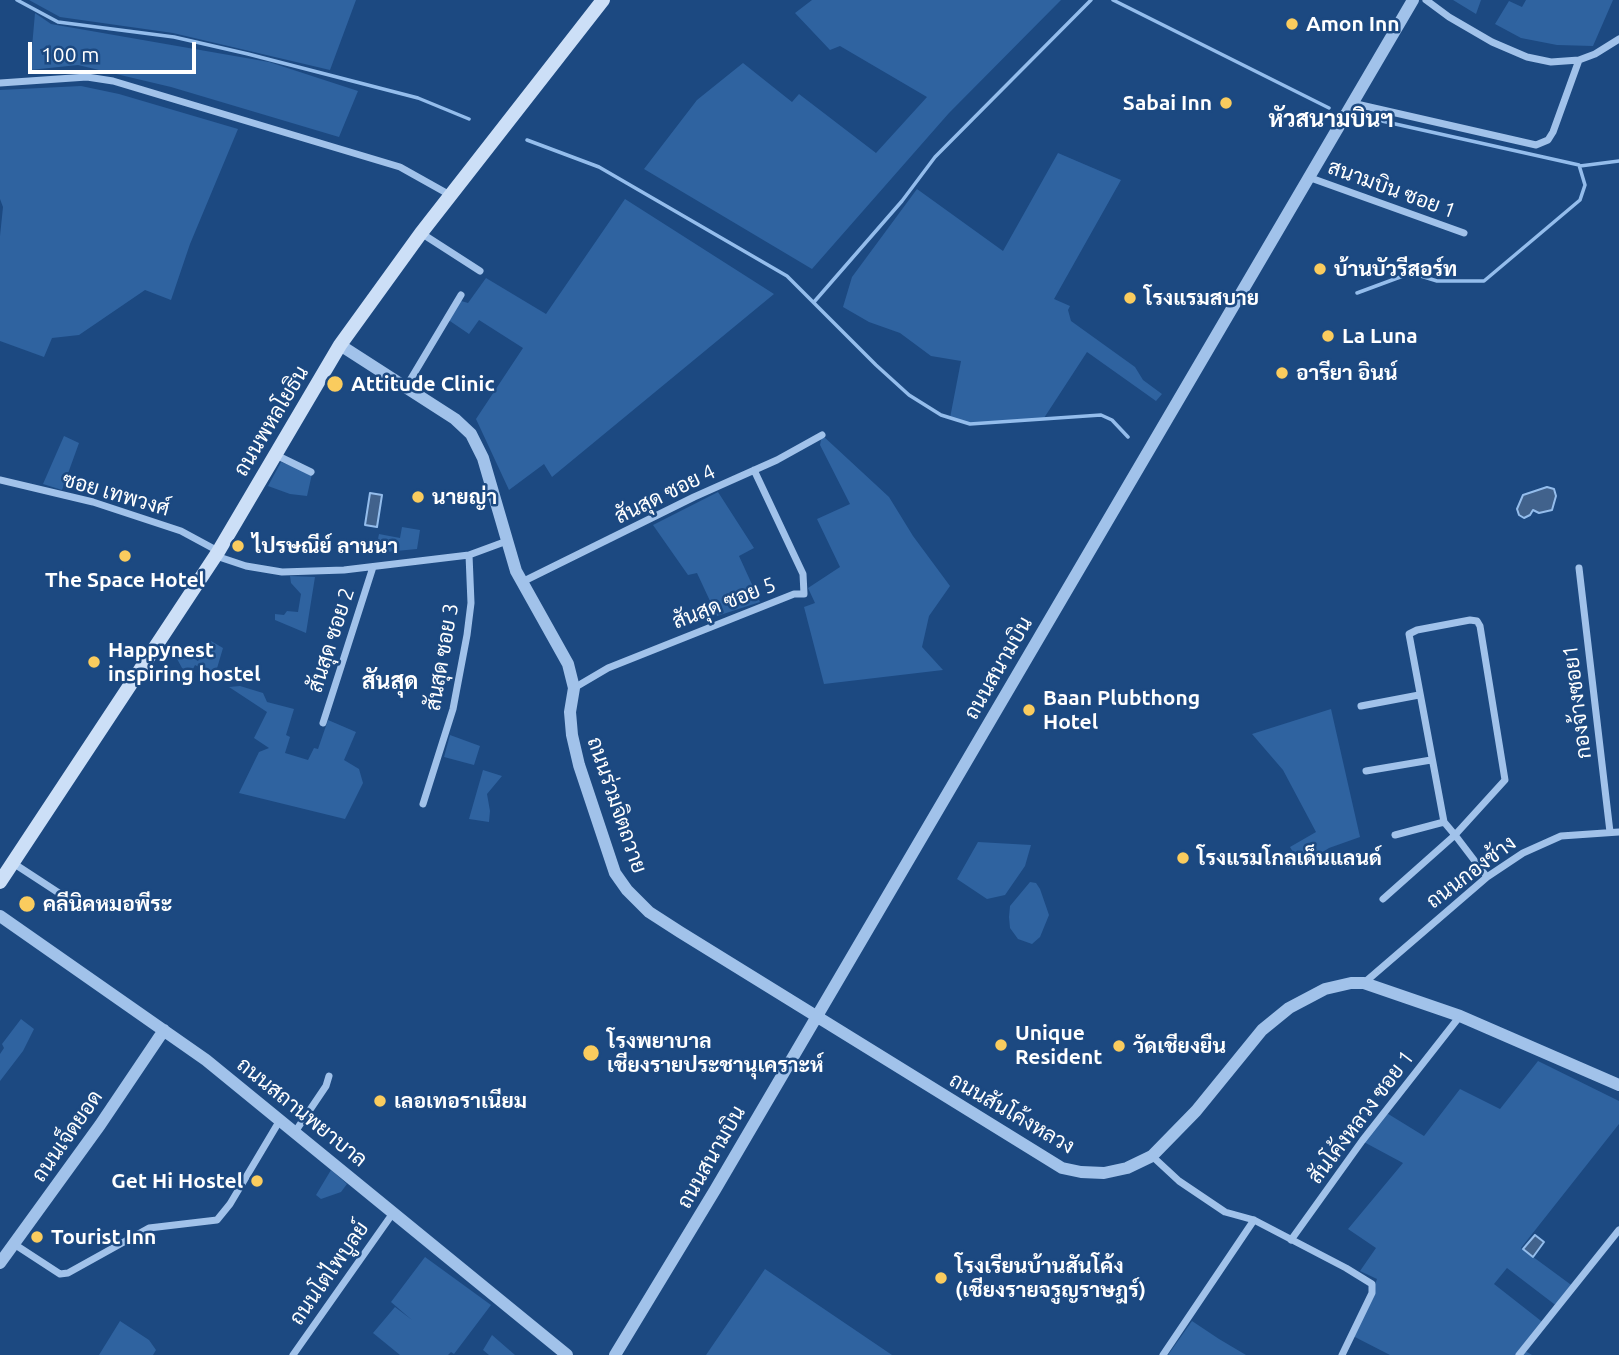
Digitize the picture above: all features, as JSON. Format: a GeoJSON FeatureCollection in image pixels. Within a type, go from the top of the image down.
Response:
{"type":"FeatureCollection","features":[{"type":"Feature","properties":{"kind":"main road","name":"ถนนพหลโยธิน"},"geometry":{"type":"LineString","coordinates":[[0,882],[217,554],[340,345],[421,233],[603,0]]}},
{"type":"Feature","properties":{"kind":"street","name":"ถนนสนามบิน"},"geometry":{"type":"LineString","coordinates":[[615,1355],[1413,0]]}},
{"type":"Feature","properties":{"kind":"street"},"geometry":{"type":"LineString","coordinates":[[1426,0],[1450,18],[1492,42],[1527,57],[1551,62],[1579,60],[1595,54],[1619,39]]}},
{"type":"Feature","properties":{"kind":"street"},"geometry":{"type":"LineString","coordinates":[[1352,103],[1536,145],[1548,140],[1553,132],[1579,60]]}},
{"type":"Feature","properties":{"kind":"street"},"geometry":{"type":"LineString","coordinates":[[0,83],[87,77],[113,81],[400,167],[451,195]]}},
{"type":"Feature","properties":{"kind":"street","name":"สนามบิน ซอย 1"},"geometry":{"type":"LineString","coordinates":[[1308,177],[1464,233]]}},
{"type":"Feature","properties":{"kind":"street"},"geometry":{"type":"LineString","coordinates":[[421,233],[480,271]]}},
{"type":"Feature","properties":{"kind":"street"},"geometry":{"type":"LineString","coordinates":[[406,387],[461,295]]}},
{"type":"Feature","properties":{"kind":"street","name":"ถนนร่วมจิตถวาย"},"geometry":{"type":"LineString","coordinates":[[340,345],[455,419],[471,434],[483,458],[522,582],[568,664],[574,688],[570,712],[572,735],[579,765],[615,873],[627,890],[649,912],[816,1016]]}},
{"type":"Feature","properties":{"kind":"street","name":"สันสุด ซอย 4"},"geometry":{"type":"LineString","coordinates":[[522,582],[822,435]]}},
{"type":"Feature","properties":{"kind":"street"},"geometry":{"type":"LineString","coordinates":[[275,454],[311,472]]}},
{"type":"Feature","properties":{"kind":"street","name":"สันสุด ซอย 5"},"geometry":{"type":"LineString","coordinates":[[574,688],[608,667],[794,594],[804,594],[803,574],[754,470]]}},
{"type":"Feature","properties":{"kind":"street","name":"ซอย เทพวงศ์"},"geometry":{"type":"LineString","coordinates":[[0,480],[93,502],[181,531],[217,554],[246,566],[282,572],[373,567],[468,555],[507,541]]}},
{"type":"Feature","properties":{"kind":"street","name":"สันสุด ซอย 3"},"geometry":{"type":"LineString","coordinates":[[422,804],[453,709],[467,635],[471,603],[468,555]]}},
{"type":"Feature","properties":{"kind":"street","name":"สันสุด ซอย 2"},"geometry":{"type":"LineString","coordinates":[[323,723],[373,567]]}},
{"type":"Feature","properties":{"kind":"street","name":"กองจ้างซอย1"},"geometry":{"type":"LineString","coordinates":[[1579,568],[1609,832]]}},
{"type":"Feature","properties":{"kind":"street"},"geometry":{"type":"LineString","coordinates":[[1383,898],[1455,835],[1505,780],[1477,621],[1417,630],[1409,634],[1444,822],[1455,835],[1487,877]]}},
{"type":"Feature","properties":{"kind":"street"},"geometry":{"type":"LineString","coordinates":[[1361,706],[1419,695]]}},
{"type":"Feature","properties":{"kind":"street"},"geometry":{"type":"LineString","coordinates":[[1366,771],[1431,760]]}},
{"type":"Feature","properties":{"kind":"street"},"geometry":{"type":"LineString","coordinates":[[1395,835],[1444,822]]}},
{"type":"Feature","properties":{"kind":"street","name":"ถนนกองช้าง"},"geometry":{"type":"LineString","coordinates":[[1364,983],[1487,877],[1523,853],[1554,838],[1619,832]]}},
{"type":"Feature","properties":{"kind":"street"},"geometry":{"type":"LineString","coordinates":[[13,863],[65,897]]}},
{"type":"Feature","properties":{"kind":"street","name":"ถนนสถานพยาบาล"},"geometry":{"type":"LineString","coordinates":[[0,916],[206,1060],[567,1355]]}},
{"type":"Feature","properties":{"kind":"street","name":"ถนนสันโค้งหลวง"},"geometry":{"type":"LineString","coordinates":[[816,1016],[1062,1168],[1082,1172],[1104,1173],[1153,1156],[1196,1111],[1262,1030],[1289,1008],[1325,989],[1351,983],[1364,983],[1460,1016],[1619,1085]]}},
{"type":"Feature","properties":{"kind":"street","name":"สันโค้งหลวง ซอย 1"},"geometry":{"type":"LineString","coordinates":[[1291,1240],[1362,1142],[1460,1016]]}},
{"type":"Feature","properties":{"kind":"street","name":"ถนนเจ็ดยอด"},"geometry":{"type":"LineString","coordinates":[[0,1264],[100,1125],[164,1030]]}},
{"type":"Feature","properties":{"kind":"street"},"geometry":{"type":"LineString","coordinates":[[295,1132],[326,1086],[328,1076]]}},
{"type":"Feature","properties":{"kind":"street"},"geometry":{"type":"LineString","coordinates":[[14,1244],[60,1274],[68,1273],[149,1228],[216,1220],[230,1204],[280,1120]]}},
{"type":"Feature","properties":{"kind":"street"},"geometry":{"type":"LineString","coordinates":[[1153,1156],[1179,1181],[1225,1212],[1254,1220],[1372,1284],[1372,1293],[1342,1355]]}},
{"type":"Feature","properties":{"kind":"street","name":"ถนนโตไพบูลย์"},"geometry":{"type":"LineString","coordinates":[[293,1355],[394,1212]]}},
{"type":"Feature","properties":{"kind":"street"},"geometry":{"type":"LineString","coordinates":[[1163,1355],[1254,1220]]}},
{"type":"Feature","properties":{"kind":"street"},"geometry":{"type":"LineString","coordinates":[[1519,1355],[1619,1230]]}},
{"type":"Feature","properties":{"kind":"shaded area"},"geometry":{"type":"Polygon","coordinates":[[[29,0],[356,0],[330,70],[173,33],[60,17],[29,0]]]}},
{"type":"Feature","properties":{"kind":"shaded area"},"geometry":{"type":"Polygon","coordinates":[[[812,0],[1061,0],[949,113],[812,269],[644,169],[697,100],[743,63],[792,102],[799,94],[876,153],[927,97],[840,46],[830,50],[795,13],[812,0]]]}},
{"type":"Feature","properties":{"kind":"shaded area"},"geometry":{"type":"Polygon","coordinates":[[[1453,0],[1481,0],[1476,14],[1453,0]]]}},
{"type":"Feature","properties":{"kind":"shaded area"},"geometry":{"type":"Polygon","coordinates":[[[1526,0],[1613,0],[1593,46],[1557,45],[1521,38],[1495,24],[1509,1],[1522,7],[1526,0]]]}},
{"type":"Feature","properties":{"kind":"shaded area"},"geometry":{"type":"Polygon","coordinates":[[[35,13],[51,24],[269,62],[358,91],[339,137],[171,87],[78,65],[30,70],[35,13]]]}},
{"type":"Feature","properties":{"kind":"shaded area"},"geometry":{"type":"Polygon","coordinates":[[[81,86],[119,94],[238,129],[190,244],[171,300],[145,290],[79,335],[52,338],[44,357],[0,341],[0,236],[3,207],[0,199],[0,90],[81,86]]]}},
{"type":"Feature","properties":{"kind":"shaded area"},"geometry":{"type":"Polygon","coordinates":[[[1058,153],[1121,180],[1054,299],[1070,306],[1068,310],[1071,321],[1135,367],[1143,380],[1162,394],[1156,401],[1087,352],[1044,418],[970,424],[950,418],[961,361],[931,356],[900,333],[869,322],[843,307],[852,277],[917,189],[1003,251],[1058,153]]]}},
{"type":"Feature","properties":{"kind":"shaded area"},"geometry":{"type":"Polygon","coordinates":[[[625,199],[774,294],[552,477],[544,464],[509,490],[476,419],[523,348],[479,320],[469,334],[447,319],[458,300],[468,303],[486,278],[546,314],[625,199]]]}},
{"type":"Feature","properties":{"kind":"shaded area"},"geometry":{"type":"Polygon","coordinates":[[[822,435],[889,497],[913,536],[950,586],[929,616],[922,647],[943,670],[824,684],[804,607],[815,603],[808,588],[840,567],[817,519],[850,504],[820,445],[822,435]]]}},
{"type":"Feature","properties":{"kind":"shaded area"},"geometry":{"type":"Polygon","coordinates":[[[64,436],[79,443],[62,490],[43,484],[64,436]]]}},
{"type":"Feature","properties":{"kind":"shaded area"},"geometry":{"type":"Polygon","coordinates":[[[281,462],[312,474],[307,496],[290,494],[268,486],[281,462]]]}},
{"type":"Feature","properties":{"kind":"shaded area"},"geometry":{"type":"Polygon","coordinates":[[[1547,487],[1554,489],[1556,496],[1552,510],[1539,513],[1533,510],[1524,518],[1519,515],[1517,509],[1523,495],[1547,487]]]}},
{"type":"Feature","properties":{"kind":"shaded area"},"geometry":{"type":"Polygon","coordinates":[[[718,492],[754,548],[739,556],[760,602],[717,616],[697,573],[688,575],[653,525],[718,492]]]}},
{"type":"Feature","properties":{"kind":"shaded area"},"geometry":{"type":"Polygon","coordinates":[[[370,493],[382,495],[377,527],[365,525],[370,493]]]}},
{"type":"Feature","properties":{"kind":"shaded area"},"geometry":{"type":"Polygon","coordinates":[[[402,527],[420,530],[417,549],[375,553],[379,534],[400,538],[402,527]]]}},
{"type":"Feature","properties":{"kind":"shaded area"},"geometry":{"type":"Polygon","coordinates":[[[290,576],[315,577],[306,633],[275,620],[275,614],[298,612],[301,594],[291,583],[290,576]]]}},
{"type":"Feature","properties":{"kind":"shaded area"},"geometry":{"type":"Polygon","coordinates":[[[211,641],[223,648],[215,675],[195,665],[191,673],[182,668],[169,644],[198,661],[211,641]]]}},
{"type":"Feature","properties":{"kind":"shaded area"},"geometry":{"type":"Polygon","coordinates":[[[240,686],[263,693],[267,702],[294,709],[286,735],[290,737],[285,753],[308,760],[314,748],[318,749],[328,720],[356,732],[344,760],[359,769],[363,783],[345,819],[239,793],[259,752],[269,748],[254,738],[267,712],[229,687],[240,686]]]}},
{"type":"Feature","properties":{"kind":"shaded area"},"geometry":{"type":"Polygon","coordinates":[[[1331,709],[1360,837],[1329,848],[1301,866],[1290,847],[1316,832],[1283,770],[1252,734],[1331,709]]]}},
{"type":"Feature","properties":{"kind":"shaded area"},"geometry":{"type":"Polygon","coordinates":[[[450,735],[480,746],[474,765],[444,757],[450,735]]]}},
{"type":"Feature","properties":{"kind":"shaded area"},"geometry":{"type":"Polygon","coordinates":[[[483,770],[502,776],[487,794],[489,822],[469,819],[483,770]]]}},
{"type":"Feature","properties":{"kind":"shaded area"},"geometry":{"type":"Polygon","coordinates":[[[978,842],[1031,845],[1025,866],[1005,895],[987,899],[957,879],[978,842]]]}},
{"type":"Feature","properties":{"kind":"shaded area"},"geometry":{"type":"Polygon","coordinates":[[[1030,882],[1036,883],[1040,889],[1049,915],[1040,937],[1032,944],[1018,939],[1010,928],[1009,917],[1010,906],[1030,882]]]}},
{"type":"Feature","properties":{"kind":"shaded area"},"geometry":{"type":"Polygon","coordinates":[[[21,1019],[34,1029],[23,1051],[0,1081],[0,1054],[4,1048],[2,1044],[21,1019]]]}},
{"type":"Feature","properties":{"kind":"shaded area"},"geometry":{"type":"Polygon","coordinates":[[[1538,1061],[1619,1101],[1619,1124],[1521,1248],[1574,1287],[1558,1307],[1507,1268],[1494,1284],[1545,1324],[1525,1351],[1532,1355],[1390,1355],[1351,1335],[1377,1279],[1360,1271],[1376,1248],[1348,1229],[1403,1163],[1362,1141],[1385,1112],[1424,1136],[1460,1089],[1500,1109],[1538,1061]]]}},
{"type":"Feature","properties":{"kind":"shaded area"},"geometry":{"type":"Polygon","coordinates":[[[331,1170],[347,1184],[341,1192],[321,1199],[316,1195],[331,1170]]]}},
{"type":"Feature","properties":{"kind":"shaded area"},"geometry":{"type":"Polygon","coordinates":[[[1535,1235],[1544,1242],[1533,1257],[1523,1249],[1535,1235]]]}},
{"type":"Feature","properties":{"kind":"shaded area"},"geometry":{"type":"Polygon","coordinates":[[[425,1257],[491,1305],[454,1354],[400,1355],[373,1333],[395,1307],[412,1320],[391,1302],[425,1257]]]}},
{"type":"Feature","properties":{"kind":"shaded area"},"geometry":{"type":"Polygon","coordinates":[[[765,1269],[892,1355],[706,1355],[765,1269]]]}},
{"type":"Feature","properties":{"kind":"shaded area"},"geometry":{"type":"Polygon","coordinates":[[[120,1321],[149,1340],[156,1350],[153,1355],[99,1355],[120,1321]]]}},
{"type":"Feature","properties":{"kind":"shaded area"},"geometry":{"type":"Polygon","coordinates":[[[1192,1321],[1219,1339],[1246,1355],[1168,1355],[1192,1321]]]}},
{"type":"Feature","properties":{"kind":"shaded area"},"geometry":{"type":"Polygon","coordinates":[[[492,1335],[515,1355],[489,1355],[483,1350],[492,1335]]]}},
{"type":"Feature","properties":{"kind":"waterway"},"geometry":{"type":"LineString","coordinates":[[17,0],[58,22],[174,37],[248,54],[418,98],[469,119]]}},
{"type":"Feature","properties":{"kind":"waterway"},"geometry":{"type":"LineString","coordinates":[[814,302],[902,201],[935,157],[1091,0]]}},
{"type":"Feature","properties":{"kind":"waterway"},"geometry":{"type":"LineString","coordinates":[[1113,0],[1329,108]]}},
{"type":"Feature","properties":{"kind":"waterway"},"geometry":{"type":"LineString","coordinates":[[1349,119],[1364,117],[1579,165],[1585,185],[1580,200],[1484,281],[1437,281],[1411,273],[1357,293]]}},
{"type":"Feature","properties":{"kind":"waterway"},"geometry":{"type":"LineString","coordinates":[[527,140],[599,167],[787,276],[909,395],[941,415],[970,424],[1101,415],[1112,420],[1128,437]]}},
{"type":"Feature","properties":{"kind":"waterway"},"geometry":{"type":"LineString","coordinates":[[1580,166],[1619,161]]}},
{"type":"Feature","properties":{"kind":"place","name":"Amon Inn"},"geometry":{"type":"Point","coordinates":[1292,24]}},
{"type":"Feature","properties":{"kind":"place","name":"Sabai Inn"},"geometry":{"type":"Point","coordinates":[1226,103]}},
{"type":"Feature","properties":{"kind":"place","name":"บ้านบัวรีสอร์ท"},"geometry":{"type":"Point","coordinates":[1320,269]}},
{"type":"Feature","properties":{"kind":"place","name":"โรงแรมสบาย"},"geometry":{"type":"Point","coordinates":[1130,298]}},
{"type":"Feature","properties":{"kind":"place","name":"La Luna"},"geometry":{"type":"Point","coordinates":[1328,336]}},
{"type":"Feature","properties":{"kind":"place","name":"อารียา อินน์"},"geometry":{"type":"Point","coordinates":[1282,373]}},
{"type":"Feature","properties":{"kind":"place","name":"Attitude Clinic"},"geometry":{"type":"Point","coordinates":[335,384]}},
{"type":"Feature","properties":{"kind":"place","name":"นายญ่า"},"geometry":{"type":"Point","coordinates":[418,497]}},
{"type":"Feature","properties":{"kind":"place","name":"ไปรษณีย์ ลานนา"},"geometry":{"type":"Point","coordinates":[238,546]}},
{"type":"Feature","properties":{"kind":"place","name":"The Space Hotel"},"geometry":{"type":"Point","coordinates":[125,556]}},
{"type":"Feature","properties":{"kind":"place","name":"Happynest inspiring hostel"},"geometry":{"type":"Point","coordinates":[94,662]}},
{"type":"Feature","properties":{"kind":"place","name":"Baan Plubthong Hotel"},"geometry":{"type":"Point","coordinates":[1029,710]}},
{"type":"Feature","properties":{"kind":"place","name":"โรงแรมโกลเด็นแลนด์"},"geometry":{"type":"Point","coordinates":[1183,858]}},
{"type":"Feature","properties":{"kind":"place","name":"คลีนิคหมอพีระ"},"geometry":{"type":"Point","coordinates":[27,904]}},
{"type":"Feature","properties":{"kind":"place","name":"Unique Resident"},"geometry":{"type":"Point","coordinates":[1001,1045]}},
{"type":"Feature","properties":{"kind":"place","name":"วัดเชียงยืน"},"geometry":{"type":"Point","coordinates":[1119,1046]}},
{"type":"Feature","properties":{"kind":"place","name":"โรงพยาบาล เชียงรายประชานุเคราะห์"},"geometry":{"type":"Point","coordinates":[591,1053]}},
{"type":"Feature","properties":{"kind":"place","name":"เลอเทอราเนียม"},"geometry":{"type":"Point","coordinates":[380,1101]}},
{"type":"Feature","properties":{"kind":"place","name":"Get Hi Hostel"},"geometry":{"type":"Point","coordinates":[257,1181]}},
{"type":"Feature","properties":{"kind":"place","name":"Tourist Inn"},"geometry":{"type":"Point","coordinates":[37,1237]}},
{"type":"Feature","properties":{"kind":"place","name":"โรงเรียนบ้านสันโค้ง (เชียงรายจรูญราษฎร์)"},"geometry":{"type":"Point","coordinates":[941,1278]}},
{"type":"Feature","properties":{"kind":"district","name":"หัวสนามบินฯ"},"geometry":{"type":"Point","coordinates":[1331,119]}},
{"type":"Feature","properties":{"kind":"district","name":"สันสุด"},"geometry":{"type":"Point","coordinates":[390,681]}}]}
